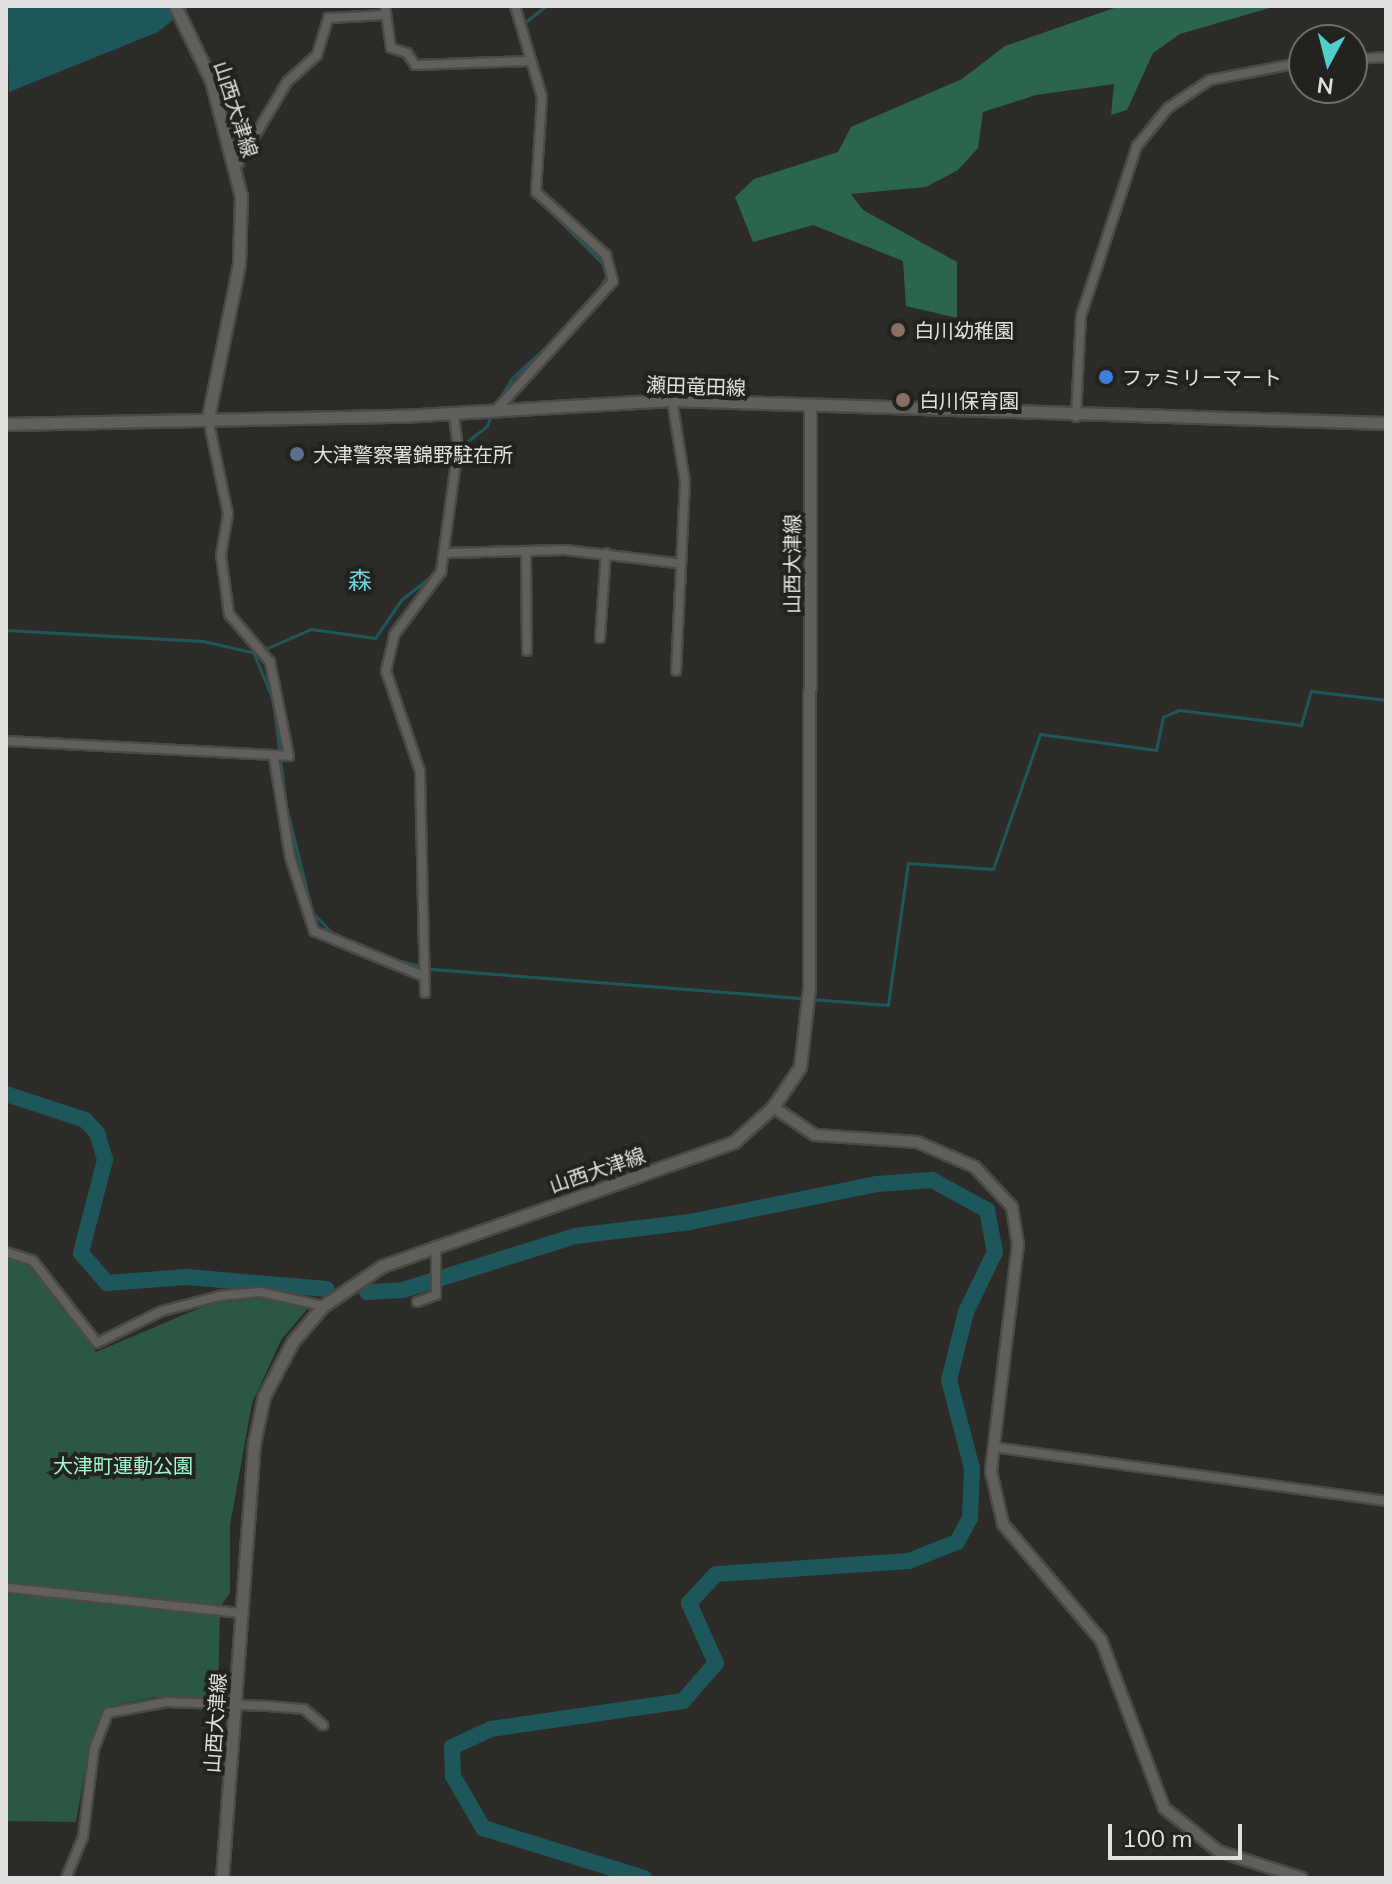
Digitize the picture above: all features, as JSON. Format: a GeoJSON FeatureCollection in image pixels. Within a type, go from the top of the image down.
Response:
{"type":"FeatureCollection","features":[{"type":"Feature","properties":{"kind":"main road","name":"山西大津線"},"geometry":{"type":"LineString","coordinates":[[175,6],[238,164],[239,264],[208,418]]}},
{"type":"Feature","properties":{"kind":"main road","name":"瀬田竜田線"},"geometry":{"type":"LineString","coordinates":[[6,424],[454,414],[498,408],[672,400],[810,409],[1076,418],[1386,423]]}},
{"type":"Feature","properties":{"kind":"main road","name":"山西大津線"},"geometry":{"type":"LineString","coordinates":[[222,1878],[241,1613],[264,1396],[276,1366],[323,1306],[382,1266],[734,1142],[773,1107],[800,1067],[809,988],[810,409]]}},
{"type":"Feature","properties":{"kind":"street"},"geometry":{"type":"LineString","coordinates":[[498,408],[613,281],[606,255],[536,192],[543,109],[515,6]]}},
{"type":"Feature","properties":{"kind":"street"},"geometry":{"type":"LineString","coordinates":[[238,164],[287,82],[317,55],[328,18],[385,10],[391,48],[415,65],[529,61]]}},
{"type":"Feature","properties":{"kind":"street"},"geometry":{"type":"LineString","coordinates":[[1076,418],[1081,316],[1137,146],[1168,108],[1210,80],[1288,65]]}},
{"type":"Feature","properties":{"kind":"street"},"geometry":{"type":"LineString","coordinates":[[672,400],[685,482],[676,563],[676,671]]}},
{"type":"Feature","properties":{"kind":"street"},"geometry":{"type":"LineString","coordinates":[[425,993],[421,975],[420,771],[387,660],[394,635],[433,586],[446,553],[458,448],[454,414]]}},
{"type":"Feature","properties":{"kind":"street"},"geometry":{"type":"LineString","coordinates":[[6,741],[274,758],[289,756],[280,685],[270,662],[229,614],[221,555],[228,514],[208,418]]}},
{"type":"Feature","properties":{"kind":"street"},"geometry":{"type":"LineString","coordinates":[[446,553],[606,553],[676,563]]}},
{"type":"Feature","properties":{"kind":"street"},"geometry":{"type":"LineString","coordinates":[[600,638],[606,553]]}},
{"type":"Feature","properties":{"kind":"street"},"geometry":{"type":"LineString","coordinates":[[526,555],[527,651]]}},
{"type":"Feature","properties":{"kind":"street"},"geometry":{"type":"LineString","coordinates":[[274,758],[290,857],[314,931],[421,975]]}},
{"type":"Feature","properties":{"kind":"street"},"geometry":{"type":"LineString","coordinates":[[773,1107],[815,1135],[917,1142],[975,1167],[1012,1207],[1018,1244],[993,1447],[1003,1524],[1101,1640],[1164,1808],[1218,1851],[1302,1878]]}},
{"type":"Feature","properties":{"kind":"street"},"geometry":{"type":"LineString","coordinates":[[417,1302],[436,1295],[436,1246]]}},
{"type":"Feature","properties":{"kind":"street"},"geometry":{"type":"LineString","coordinates":[[6,1252],[33,1261],[97,1343],[162,1311],[219,1296],[260,1292],[323,1306]]}},
{"type":"Feature","properties":{"kind":"street"},"geometry":{"type":"LineString","coordinates":[[993,1447],[1386,1501]]}},
{"type":"Feature","properties":{"kind":"street"},"geometry":{"type":"LineString","coordinates":[[9,1588],[241,1613]]}},
{"type":"Feature","properties":{"kind":"street"},"geometry":{"type":"LineString","coordinates":[[66,1878],[83,1837],[94,1749],[108,1713],[167,1702],[304,1709],[323,1725]]}},
{"type":"Feature","properties":{"kind":"green space"},"geometry":{"type":"Polygon","coordinates":[[[1120,6],[1276,6],[1180,34],[1153,53],[1127,110],[1111,115],[1114,84],[1036,95],[983,112],[978,148],[958,170],[926,187],[851,194],[863,210],[957,262],[957,318],[906,306],[903,261],[813,225],[753,242],[735,197],[754,179],[838,152],[851,127],[962,79],[1005,46],[1120,6]]]}},
{"type":"Feature","properties":{"kind":"green space","name":"大津町運動公園"},"geometry":{"type":"Polygon","coordinates":[[[6,1256],[31,1265],[96,1352],[209,1304],[265,1297],[309,1307],[281,1340],[252,1403],[230,1525],[230,1593],[220,1607],[218,1699],[154,1697],[107,1707],[90,1742],[76,1822],[6,1821],[6,1256]]]}},
{"type":"Feature","properties":{"kind":"water"},"geometry":{"type":"Polygon","coordinates":[[[6,6],[190,6],[158,32],[9,92],[6,6]]]}},
{"type":"Feature","properties":{"kind":"waterway"},"geometry":{"type":"LineString","coordinates":[[524,23],[546,6]]}},
{"type":"Feature","properties":{"kind":"waterway"},"geometry":{"type":"LineString","coordinates":[[536,132],[531,192],[606,267]]}},
{"type":"Feature","properties":{"kind":"waterway"},"geometry":{"type":"LineString","coordinates":[[596,294],[608,273]]}},
{"type":"Feature","properties":{"kind":"waterway"},"geometry":{"type":"LineString","coordinates":[[495,406],[511,379],[562,332]]}},
{"type":"Feature","properties":{"kind":"waterway"},"geometry":{"type":"LineString","coordinates":[[460,447],[487,426],[492,412]]}},
{"type":"Feature","properties":{"kind":"waterway"},"geometry":{"type":"LineString","coordinates":[[263,650],[311,629],[375,638],[401,600],[435,573],[449,486]]}},
{"type":"Feature","properties":{"kind":"waterway"},"geometry":{"type":"LineString","coordinates":[[6,630],[203,641],[256,653]]}},
{"type":"Feature","properties":{"kind":"waterway"},"geometry":{"type":"LineString","coordinates":[[254,654],[273,700],[286,806],[312,912],[335,936]]}},
{"type":"Feature","properties":{"kind":"waterway"},"geometry":{"type":"LineString","coordinates":[[811,999],[888,1005],[908,863],[993,869],[1040,734],[1156,750],[1163,717],[1179,710],[1301,725],[1311,691],[1386,700]]}},
{"type":"Feature","properties":{"kind":"waterway"},"geometry":{"type":"LineString","coordinates":[[386,957],[432,969],[804,998]]}},
{"type":"Feature","properties":{"kind":"waterway"},"geometry":{"type":"LineString","coordinates":[[6,1094],[85,1120],[97,1133],[105,1160],[81,1253],[107,1283],[187,1277],[326,1289]]}},
{"type":"Feature","properties":{"kind":"waterway"},"geometry":{"type":"LineString","coordinates":[[367,1292],[403,1290],[575,1236],[690,1222],[877,1184],[932,1180],[987,1210],[995,1252],[966,1312],[949,1380],[972,1468],[970,1518],[957,1542],[909,1561],[716,1574],[689,1603],[716,1663],[683,1701],[491,1729],[452,1747],[453,1776],[483,1828],[644,1878]]}},
{"type":"Feature","properties":{"kind":"place","name":"白川幼稚園"},"geometry":{"type":"Point","coordinates":[898,330]}},
{"type":"Feature","properties":{"kind":"place","name":"ファミリーマート"},"geometry":{"type":"Point","coordinates":[1106,377]}},
{"type":"Feature","properties":{"kind":"place","name":"白川保育園"},"geometry":{"type":"Point","coordinates":[903,400]}},
{"type":"Feature","properties":{"kind":"place","name":"大津警察署錦野駐在所"},"geometry":{"type":"Point","coordinates":[297,454]}},
{"type":"Feature","properties":{"kind":"district","name":"森"},"geometry":{"type":"Point","coordinates":[360,581]}}]}
